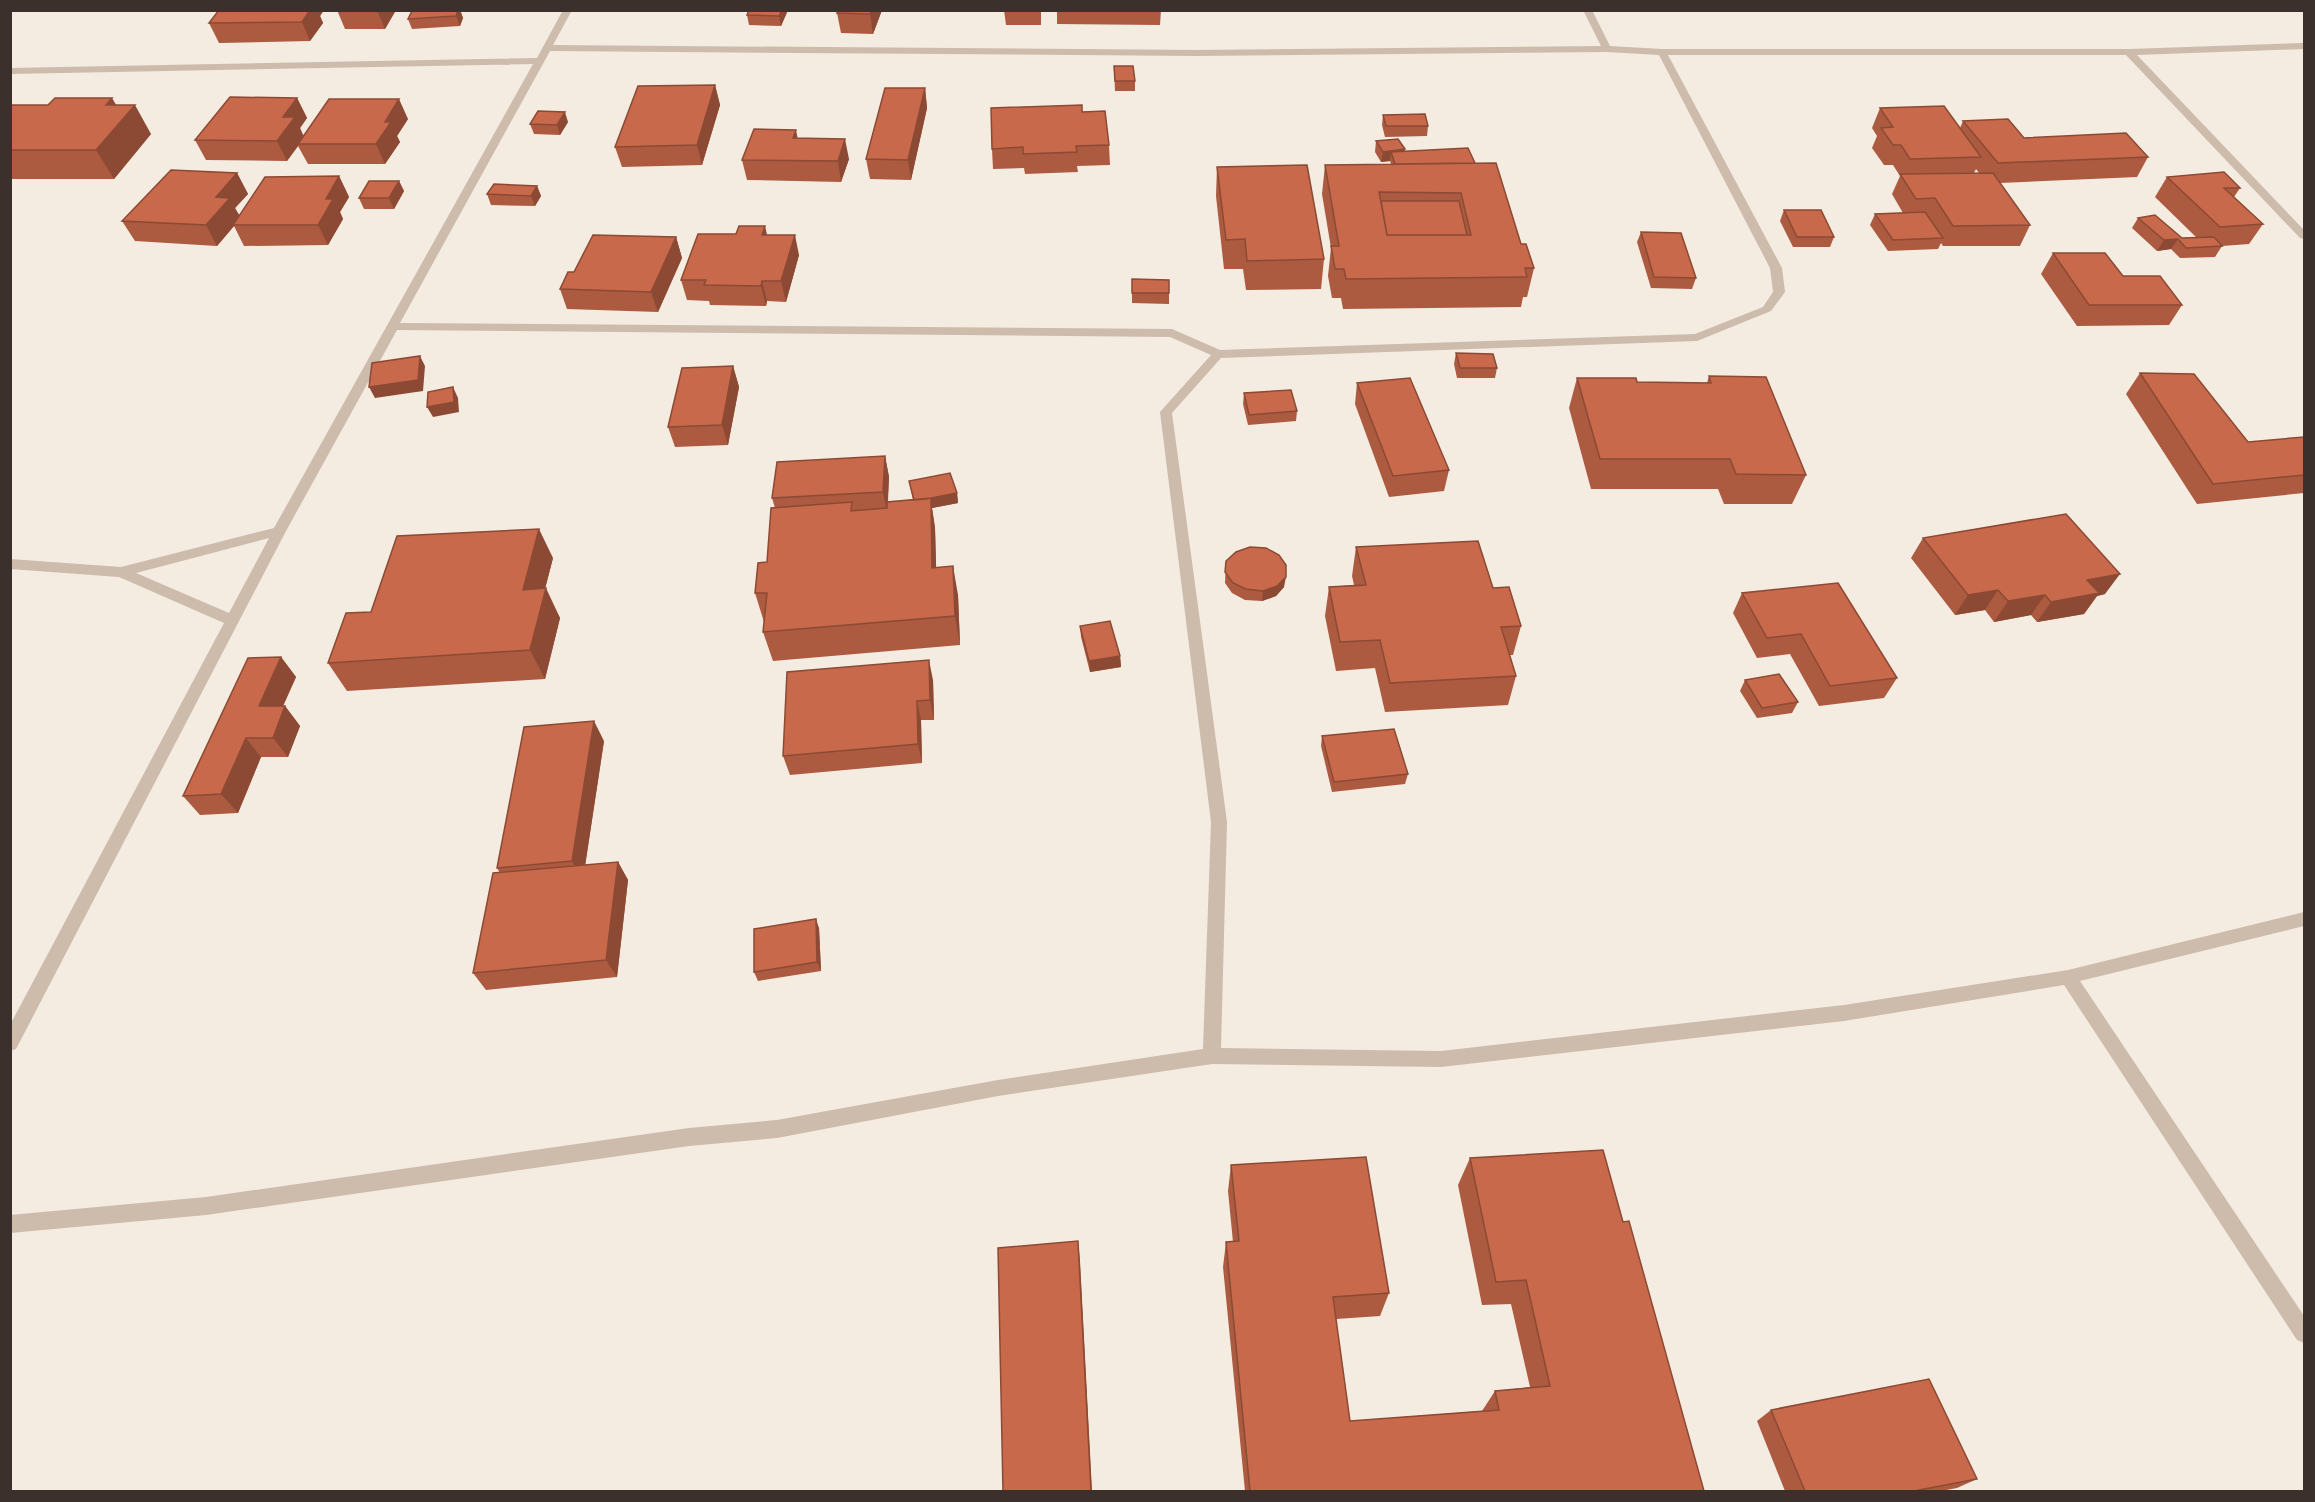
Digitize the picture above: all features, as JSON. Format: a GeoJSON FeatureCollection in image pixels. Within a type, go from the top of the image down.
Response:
{"type":"FeatureCollection","features":[{"type":"Feature","properties":{"kind":"street"},"geometry":{"type":"LineString","coordinates":[[10,1043],[279,531],[568,10]]}},
{"type":"Feature","properties":{"kind":"street"},"geometry":{"type":"LineString","coordinates":[[1587,10],[1607,49]]}},
{"type":"Feature","properties":{"kind":"street"},"geometry":{"type":"LineString","coordinates":[[10,71],[545,55],[1607,49],[1662,52],[2129,52],[2304,46]]}},
{"type":"Feature","properties":{"kind":"street"},"geometry":{"type":"LineString","coordinates":[[394,326],[1172,333],[1218,354],[1697,337],[1767,309],[1779,292],[1776,268],[1662,52]]}},
{"type":"Feature","properties":{"kind":"street"},"geometry":{"type":"LineString","coordinates":[[2129,52],[2304,236]]}},
{"type":"Feature","properties":{"kind":"street"},"geometry":{"type":"LineString","coordinates":[[1212,1056],[1219,822],[1166,412],[1218,354]]}},
{"type":"Feature","properties":{"kind":"street"},"geometry":{"type":"LineString","coordinates":[[10,564],[121,572],[279,531]]}},
{"type":"Feature","properties":{"kind":"street"},"geometry":{"type":"LineString","coordinates":[[121,572],[231,620]]}},
{"type":"Feature","properties":{"kind":"street"},"geometry":{"type":"LineString","coordinates":[[10,1224],[206,1206],[689,1137],[777,1129],[998,1088],[1212,1056],[1442,1059],[1844,1013],[2068,977],[2304,919]]}},
{"type":"Feature","properties":{"kind":"street"},"geometry":{"type":"LineString","coordinates":[[2068,977],[2304,1333]]}},
{"type":"Feature","properties":{"kind":"building"},"geometry":{"type":"Polygon","coordinates":[[[219,10],[310,10],[302,22],[209,23],[219,10]]]}},
{"type":"Feature","properties":{"kind":"building"},"geometry":{"type":"Polygon","coordinates":[[[458,10],[456,16],[408,19],[412,11],[458,10]]]}},
{"type":"Feature","properties":{"kind":"building"},"geometry":{"type":"Polygon","coordinates":[[[749,10],[782,10],[779,16],[747,15],[749,10]]]}},
{"type":"Feature","properties":{"kind":"building"},"geometry":{"type":"Polygon","coordinates":[[[839,10],[872,10],[870,14],[837,13],[839,10]]]}},
{"type":"Feature","properties":{"kind":"building"},"geometry":{"type":"Polygon","coordinates":[[[1114,66],[1133,66],[1135,81],[1115,81],[1114,66]]]}},
{"type":"Feature","properties":{"kind":"building"},"geometry":{"type":"Polygon","coordinates":[[[715,85],[697,145],[615,147],[638,86],[715,85]]]}},
{"type":"Feature","properties":{"kind":"building"},"geometry":{"type":"Polygon","coordinates":[[[885,88],[925,88],[908,160],[866,159],[885,88]]]}},
{"type":"Feature","properties":{"kind":"building"},"geometry":{"type":"Polygon","coordinates":[[[230,97],[297,98],[283,117],[295,117],[277,141],[195,140],[230,97]]]}},
{"type":"Feature","properties":{"kind":"building"},"geometry":{"type":"Polygon","coordinates":[[[55,98],[112,98],[106,105],[135,105],[96,150],[10,150],[10,105],[48,105],[55,98]]]}},
{"type":"Feature","properties":{"kind":"building"},"geometry":{"type":"Polygon","coordinates":[[[329,99],[399,99],[385,122],[391,122],[376,144],[298,144],[329,99]]]}},
{"type":"Feature","properties":{"kind":"building"},"geometry":{"type":"Polygon","coordinates":[[[1082,105],[1082,112],[1105,111],[1109,145],[1076,146],[1077,152],[1023,154],[1023,147],[992,149],[991,108],[1082,105]]]}},
{"type":"Feature","properties":{"kind":"building"},"geometry":{"type":"Polygon","coordinates":[[[1944,106],[1981,157],[1910,159],[1901,145],[1893,145],[1881,128],[1893,127],[1880,108],[1944,106]]]}},
{"type":"Feature","properties":{"kind":"building"},"geometry":{"type":"Polygon","coordinates":[[[538,111],[565,112],[557,125],[530,124],[538,111]]]}},
{"type":"Feature","properties":{"kind":"building"},"geometry":{"type":"Polygon","coordinates":[[[1425,114],[1428,126],[1386,126],[1383,115],[1425,114]]]}},
{"type":"Feature","properties":{"kind":"building"},"geometry":{"type":"Polygon","coordinates":[[[2008,119],[2024,138],[2126,133],[2148,157],[1998,163],[1963,121],[2008,119]]]}},
{"type":"Feature","properties":{"kind":"building"},"geometry":{"type":"Polygon","coordinates":[[[754,129],[796,130],[793,138],[845,139],[838,161],[742,160],[754,129]]]}},
{"type":"Feature","properties":{"kind":"building"},"geometry":{"type":"Polygon","coordinates":[[[1398,139],[1405,149],[1383,152],[1376,141],[1398,139]]]}},
{"type":"Feature","properties":{"kind":"building"},"geometry":{"type":"Polygon","coordinates":[[[1468,148],[1475,163],[1395,164],[1391,152],[1468,148]]]}},
{"type":"Feature","properties":{"kind":"building"},"geometry":{"type":"Polygon","coordinates":[[[1496,163],[1521,244],[1526,244],[1534,268],[1525,268],[1527,277],[1346,279],[1344,269],[1335,269],[1331,246],[1339,246],[1325,165],[1496,163]],[[1379,192],[1387,235],[1471,235],[1461,193],[1379,192]]]}},
{"type":"Feature","properties":{"kind":"building"},"geometry":{"type":"Polygon","coordinates":[[[1307,165],[1324,259],[1247,261],[1245,239],[1226,240],[1217,167],[1307,165]]]}},
{"type":"Feature","properties":{"kind":"building"},"geometry":{"type":"Polygon","coordinates":[[[171,170],[237,173],[216,197],[230,198],[206,225],[122,221],[171,170]]]}},
{"type":"Feature","properties":{"kind":"building"},"geometry":{"type":"Polygon","coordinates":[[[2224,172],[2240,188],[2224,188],[2263,224],[2220,227],[2167,177],[2224,172]]]}},
{"type":"Feature","properties":{"kind":"building"},"geometry":{"type":"Polygon","coordinates":[[[1993,173],[2030,225],[1953,226],[1935,198],[1916,199],[1900,174],[1993,173]]]}},
{"type":"Feature","properties":{"kind":"building"},"geometry":{"type":"Polygon","coordinates":[[[339,176],[326,199],[333,199],[318,225],[233,225],[265,177],[339,176]]]}},
{"type":"Feature","properties":{"kind":"building"},"geometry":{"type":"Polygon","coordinates":[[[369,181],[399,181],[389,198],[359,198],[369,181]]]}},
{"type":"Feature","properties":{"kind":"building"},"geometry":{"type":"Polygon","coordinates":[[[494,184],[537,186],[531,196],[487,194],[494,184]]]}},
{"type":"Feature","properties":{"kind":"building"},"geometry":{"type":"Polygon","coordinates":[[[1381,201],[1459,201],[1467,235],[1387,235],[1381,201]]]}},
{"type":"Feature","properties":{"kind":"building"},"geometry":{"type":"Polygon","coordinates":[[[1784,210],[1821,210],[1834,237],[1797,237],[1784,210]]]}},
{"type":"Feature","properties":{"kind":"building"},"geometry":{"type":"Polygon","coordinates":[[[1925,212],[1943,238],[1893,240],[1875,214],[1925,212]]]}},
{"type":"Feature","properties":{"kind":"building"},"geometry":{"type":"Polygon","coordinates":[[[2155,215],[2182,238],[2214,237],[2222,246],[2186,248],[2178,239],[2164,240],[2138,218],[2155,215]]]}},
{"type":"Feature","properties":{"kind":"building"},"geometry":{"type":"Polygon","coordinates":[[[739,226],[765,226],[762,235],[795,235],[781,281],[762,281],[761,286],[704,285],[706,280],[681,280],[698,234],[736,234],[739,226]]]}},
{"type":"Feature","properties":{"kind":"building"},"geometry":{"type":"Polygon","coordinates":[[[1641,232],[1681,233],[1696,278],[1654,277],[1641,232]]]}},
{"type":"Feature","properties":{"kind":"building"},"geometry":{"type":"Polygon","coordinates":[[[593,235],[676,237],[651,292],[560,289],[568,272],[574,272],[593,235]]]}},
{"type":"Feature","properties":{"kind":"building"},"geometry":{"type":"Polygon","coordinates":[[[2053,253],[2105,253],[2123,276],[2160,276],[2182,305],[2089,305],[2053,253]]]}},
{"type":"Feature","properties":{"kind":"building"},"geometry":{"type":"Polygon","coordinates":[[[1132,279],[1169,280],[1169,293],[1132,293],[1132,279]]]}},
{"type":"Feature","properties":{"kind":"building"},"geometry":{"type":"Polygon","coordinates":[[[1456,353],[1493,354],[1497,368],[1460,368],[1456,353]]]}},
{"type":"Feature","properties":{"kind":"building"},"geometry":{"type":"Polygon","coordinates":[[[420,356],[418,380],[369,387],[372,363],[420,356]]]}},
{"type":"Feature","properties":{"kind":"building"},"geometry":{"type":"Polygon","coordinates":[[[733,366],[722,425],[668,427],[682,368],[733,366]]]}},
{"type":"Feature","properties":{"kind":"building"},"geometry":{"type":"Polygon","coordinates":[[[2140,373],[2194,374],[2248,442],[2304,437],[2304,475],[2213,484],[2140,373]]]}},
{"type":"Feature","properties":{"kind":"building"},"geometry":{"type":"Polygon","coordinates":[[[1709,376],[1766,377],[1806,475],[1736,474],[1730,459],[1600,459],[1577,378],[1636,378],[1637,382],[1711,383],[1709,376]]]}},
{"type":"Feature","properties":{"kind":"building"},"geometry":{"type":"Polygon","coordinates":[[[1410,378],[1449,470],[1393,476],[1357,383],[1410,378]]]}},
{"type":"Feature","properties":{"kind":"building"},"geometry":{"type":"Polygon","coordinates":[[[453,387],[454,402],[427,407],[428,392],[453,387]]]}},
{"type":"Feature","properties":{"kind":"building"},"geometry":{"type":"Polygon","coordinates":[[[1291,390],[1297,411],[1249,415],[1244,393],[1291,390]]]}},
{"type":"Feature","properties":{"kind":"building"},"geometry":{"type":"Polygon","coordinates":[[[885,456],[883,492],[772,498],[777,462],[885,456]]]}},
{"type":"Feature","properties":{"kind":"building"},"geometry":{"type":"Polygon","coordinates":[[[950,473],[957,493],[914,500],[909,481],[950,473]]]}},
{"type":"Feature","properties":{"kind":"building"},"geometry":{"type":"Polygon","coordinates":[[[931,498],[932,568],[953,566],[955,616],[763,632],[767,593],[755,593],[758,563],[767,562],[771,508],[852,502],[851,511],[887,508],[887,502],[931,498]]]}},
{"type":"Feature","properties":{"kind":"building"},"geometry":{"type":"Polygon","coordinates":[[[2066,514],[2120,574],[2087,580],[2099,593],[2051,602],[2045,595],[2008,601],[1998,590],[1968,595],[1923,538],[2066,514]]]}},
{"type":"Feature","properties":{"kind":"building"},"geometry":{"type":"Polygon","coordinates":[[[539,529],[523,590],[546,588],[530,650],[328,663],[346,613],[371,612],[397,536],[539,529]]]}},
{"type":"Feature","properties":{"kind":"building"},"geometry":{"type":"Polygon","coordinates":[[[1478,541],[1493,588],[1509,587],[1521,626],[1501,627],[1516,676],[1390,683],[1380,640],[1340,642],[1329,587],[1366,585],[1356,547],[1478,541]]]}},
{"type":"Feature","properties":{"kind":"building"},"geometry":{"type":"Polygon","coordinates":[[[1250,547],[1266,548],[1279,555],[1286,565],[1286,577],[1277,586],[1263,591],[1246,589],[1233,583],[1225,572],[1226,561],[1236,552],[1250,547]]]}},
{"type":"Feature","properties":{"kind":"building"},"geometry":{"type":"Polygon","coordinates":[[[1838,583],[1897,678],[1830,686],[1801,634],[1767,638],[1742,593],[1838,583]]]}},
{"type":"Feature","properties":{"kind":"building"},"geometry":{"type":"Polygon","coordinates":[[[1110,621],[1120,656],[1089,661],[1080,626],[1110,621]]]}},
{"type":"Feature","properties":{"kind":"building"},"geometry":{"type":"Polygon","coordinates":[[[281,657],[259,706],[285,706],[273,738],[246,738],[221,794],[183,796],[248,658],[281,657]]]}},
{"type":"Feature","properties":{"kind":"building"},"geometry":{"type":"Polygon","coordinates":[[[929,660],[930,700],[917,701],[918,744],[783,756],[787,672],[929,660]]]}},
{"type":"Feature","properties":{"kind":"building"},"geometry":{"type":"Polygon","coordinates":[[[1779,674],[1798,702],[1762,708],[1745,680],[1779,674]]]}},
{"type":"Feature","properties":{"kind":"building"},"geometry":{"type":"Polygon","coordinates":[[[594,721],[572,861],[497,868],[524,727],[594,721]]]}},
{"type":"Feature","properties":{"kind":"building"},"geometry":{"type":"Polygon","coordinates":[[[1394,729],[1408,774],[1334,782],[1322,736],[1394,729]]]}},
{"type":"Feature","properties":{"kind":"building"},"geometry":{"type":"Polygon","coordinates":[[[618,862],[606,960],[473,973],[493,873],[618,862]]]}},
{"type":"Feature","properties":{"kind":"building"},"geometry":{"type":"Polygon","coordinates":[[[816,919],[817,962],[754,972],[754,929],[816,919]]]}},
{"type":"Feature","properties":{"kind":"building"},"geometry":{"type":"Polygon","coordinates":[[[1603,1150],[1623,1222],[1629,1221],[1704,1491],[1250,1491],[1226,1242],[1239,1241],[1231,1165],[1366,1157],[1389,1293],[1333,1297],[1350,1421],[1499,1410],[1495,1391],[1550,1386],[1526,1280],[1496,1282],[1470,1158],[1603,1150]]]}},
{"type":"Feature","properties":{"kind":"building"},"geometry":{"type":"Polygon","coordinates":[[[1078,1241],[1091,1491],[1003,1491],[998,1248],[1078,1241]]]}},
{"type":"Feature","properties":{"kind":"building"},"geometry":{"type":"Polygon","coordinates":[[[1929,1379],[1977,1479],[1914,1491],[1805,1491],[1771,1410],[1929,1379]]]}}]}
